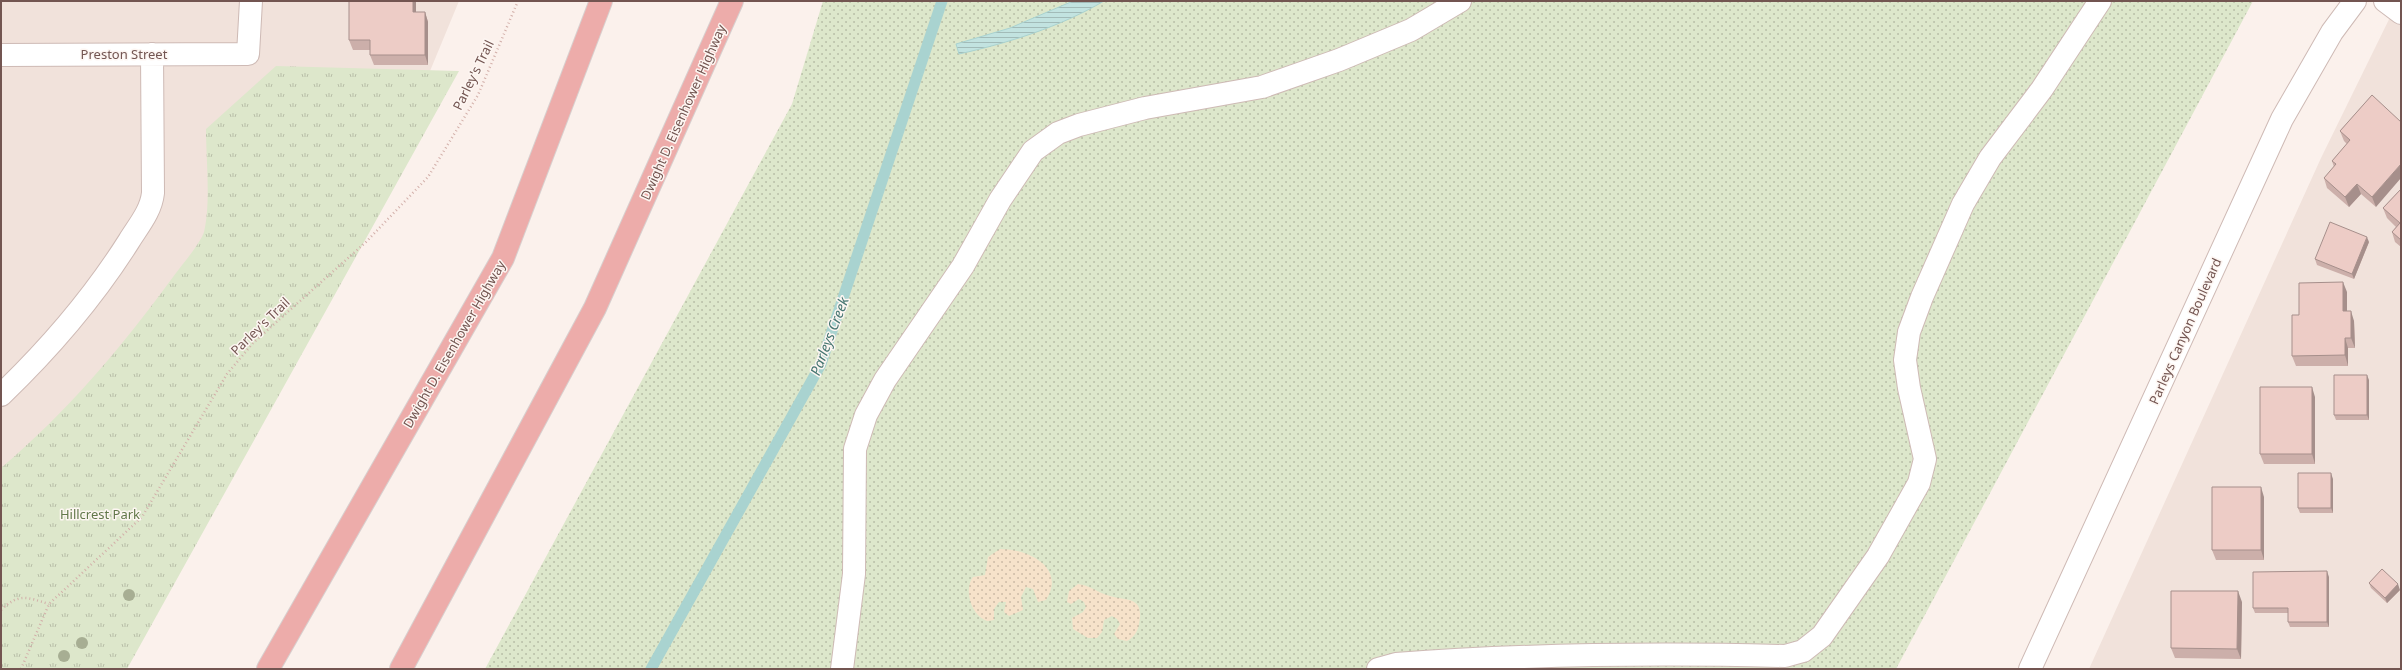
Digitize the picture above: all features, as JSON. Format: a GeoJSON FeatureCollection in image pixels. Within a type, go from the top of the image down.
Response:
{"type":"FeatureCollection","features":[{"type":"Feature","properties":{"kind":"highway","name":"Dwight D. Eisenhower Highway"},"geometry":{"type":"LineString","coordinates":[[268,669],[504,258],[601,1]]}},
{"type":"Feature","properties":{"kind":"highway","name":"Dwight D. Eisenhower Highway"},"geometry":{"type":"LineString","coordinates":[[401,669],[595,308],[732,1]]}},
{"type":"Feature","properties":{"kind":"street","name":"Preston Street"},"geometry":{"type":"LineString","coordinates":[[1,55],[248,54],[251,1]]}},
{"type":"Feature","properties":{"kind":"street"},"geometry":{"type":"LineString","coordinates":[[842,669],[854,574],[855,449],[866,415],[885,380],[963,266],[1000,200],[1033,151],[1058,133],[1079,124],[1145,108],[1262,87],[1325,65],[1411,30],[1460,1]]}},
{"type":"Feature","properties":{"kind":"street"},"geometry":{"type":"LineString","coordinates":[[1378,669],[1396,664],[1519,657],[1660,654],[1785,656],[1802,651],[1822,636],[1878,556],[1919,483],[1925,459],[1909,388],[1905,360],[1909,332],[1938,257],[1963,204],[1990,158],[2042,89],[2100,1]]}},
{"type":"Feature","properties":{"kind":"street","name":"Parleys Canyon Boulevard"},"geometry":{"type":"LineString","coordinates":[[2030,669],[2282,119],[2332,32],[2355,1]]}},
{"type":"Feature","properties":{"kind":"street"},"geometry":{"type":"LineString","coordinates":[[2385,1],[2401,13]]}},
{"type":"Feature","properties":{"kind":"street"},"geometry":{"type":"LineString","coordinates":[[1,395],[72,320],[113,266],[150,208],[153,193],[152,54]]}},
{"type":"Feature","properties":{"kind":"path","name":"Parley's Trail"},"geometry":{"type":"LineString","coordinates":[[20,669],[49,604],[142,517],[227,374],[253,343],[366,242],[428,177],[478,95],[518,1]]}},
{"type":"Feature","properties":{"kind":"path"},"geometry":{"type":"LineString","coordinates":[[1,610],[12,600],[25,596],[49,604]]}},
{"type":"Feature","properties":{"kind":"shaded area"},"geometry":{"type":"Polygon","coordinates":[[[1,1],[459,1],[418,100],[1,669],[1,1]]]}},
{"type":"Feature","properties":{"kind":"shaded area"},"geometry":{"type":"Polygon","coordinates":[[[2398,1],[2401,1],[2401,669],[2089,669],[2321,158],[2398,1]]]}},
{"type":"Feature","properties":{"kind":"green space"},"geometry":{"type":"Polygon","coordinates":[[[823,1],[2253,1],[1896,669],[485,669],[792,104],[823,1]]]}},
{"type":"Feature","properties":{"kind":"green space","name":"Hillcrest Park"},"geometry":{"type":"Polygon","coordinates":[[[276,66],[459,71],[127,669],[1,669],[1,468],[49,424],[93,378],[154,303],[195,249],[204,232],[206,220],[208,194],[206,129],[276,66]]]}},
{"type":"Feature","properties":{"kind":"sand"},"geometry":{"type":"Polygon","coordinates":[[[1000,549],[1022,552],[1041,562],[1048,569],[1051,578],[1051,588],[1046,600],[1038,602],[1033,589],[1026,587],[1021,597],[1023,610],[1009,616],[1004,612],[1006,602],[999,602],[994,609],[994,620],[988,621],[982,618],[974,609],[969,596],[970,582],[973,577],[985,575],[988,557],[1000,549]]]}},
{"type":"Feature","properties":{"kind":"sand"},"geometry":{"type":"Polygon","coordinates":[[[1078,584],[1107,595],[1127,599],[1136,603],[1140,614],[1137,631],[1134,636],[1127,641],[1118,639],[1114,634],[1120,624],[1117,619],[1112,616],[1104,620],[1102,632],[1097,638],[1088,638],[1073,629],[1072,618],[1083,612],[1086,607],[1084,602],[1079,599],[1071,604],[1067,602],[1069,591],[1078,584]]]}},
{"type":"Feature","properties":{"kind":"water"},"geometry":{"type":"Polygon","coordinates":[[[1073,1],[1104,1],[1070,19],[1033,33],[996,45],[959,54],[956,44],[1010,28],[1073,1]]]}},
{"type":"Feature","properties":{"kind":"building"},"geometry":{"type":"Polygon","coordinates":[[[349,1],[413,1],[413,12],[425,12],[425,55],[370,55],[370,40],[349,40],[349,1]]]}},
{"type":"Feature","properties":{"kind":"building"},"geometry":{"type":"Polygon","coordinates":[[[2372,95],[2401,122],[2401,164],[2372,197],[2357,184],[2345,197],[2324,178],[2336,164],[2332,161],[2350,140],[2340,131],[2372,95]]]}},
{"type":"Feature","properties":{"kind":"building"},"geometry":{"type":"Polygon","coordinates":[[[2401,189],[2401,240],[2392,232],[2400,223],[2383,208],[2401,189]]]}},
{"type":"Feature","properties":{"kind":"building"},"geometry":{"type":"Polygon","coordinates":[[[2330,222],[2367,237],[2352,274],[2315,259],[2330,222]]]}},
{"type":"Feature","properties":{"kind":"building"},"geometry":{"type":"Polygon","coordinates":[[[2343,282],[2343,311],[2351,311],[2351,338],[2345,338],[2345,355],[2292,356],[2292,315],[2299,315],[2299,283],[2343,282]]]}},
{"type":"Feature","properties":{"kind":"building"},"geometry":{"type":"Polygon","coordinates":[[[2334,375],[2367,375],[2367,415],[2334,415],[2334,375]]]}},
{"type":"Feature","properties":{"kind":"building"},"geometry":{"type":"Polygon","coordinates":[[[2260,387],[2312,387],[2312,454],[2260,454],[2260,387]]]}},
{"type":"Feature","properties":{"kind":"building"},"geometry":{"type":"Polygon","coordinates":[[[2298,473],[2331,473],[2331,508],[2298,508],[2298,473]]]}},
{"type":"Feature","properties":{"kind":"building"},"geometry":{"type":"Polygon","coordinates":[[[2212,487],[2261,487],[2261,550],[2212,550],[2212,487]]]}},
{"type":"Feature","properties":{"kind":"building"},"geometry":{"type":"Polygon","coordinates":[[[2382,569],[2398,584],[2385,598],[2369,583],[2382,569]]]}},
{"type":"Feature","properties":{"kind":"building"},"geometry":{"type":"Polygon","coordinates":[[[2327,571],[2327,622],[2288,622],[2288,608],[2253,608],[2253,572],[2327,571]]]}},
{"type":"Feature","properties":{"kind":"building"},"geometry":{"type":"Polygon","coordinates":[[[2171,591],[2238,591],[2237,649],[2171,648],[2171,591]]]}},
{"type":"Feature","properties":{"kind":"waterway","name":"Parleys Creek"},"geometry":{"type":"LineString","coordinates":[[651,669],[821,364],[942,1]]}}]}
